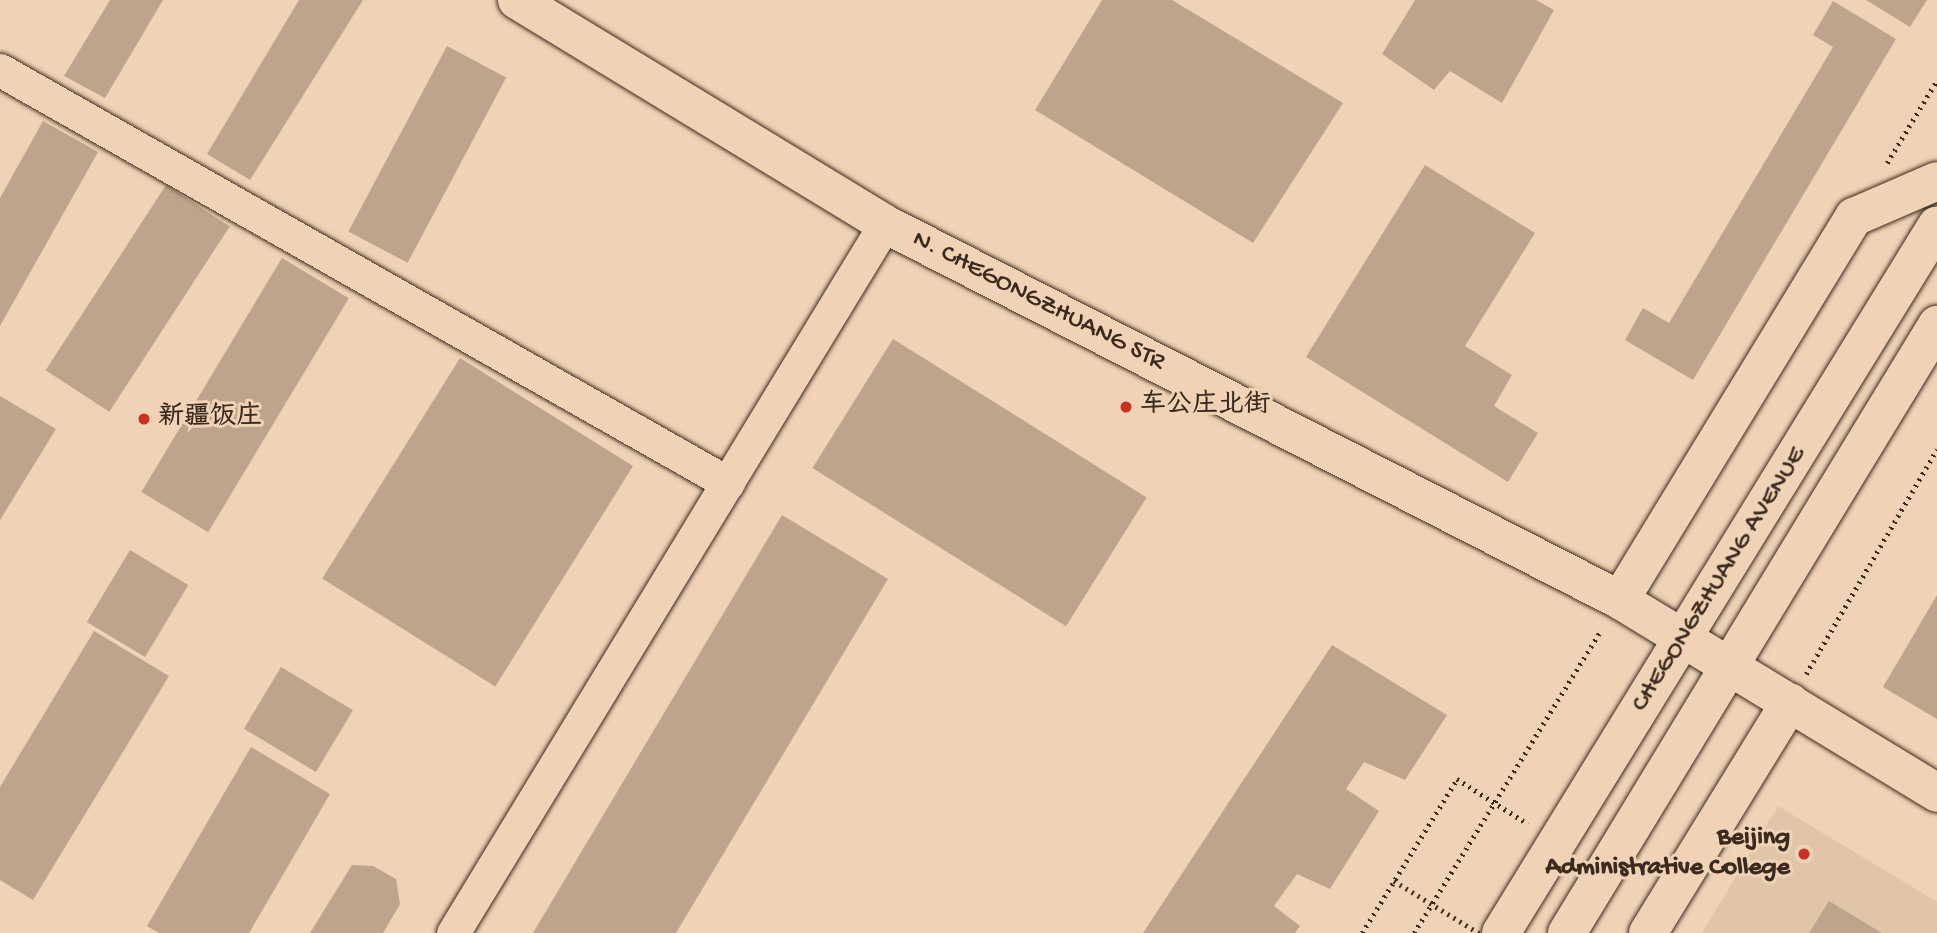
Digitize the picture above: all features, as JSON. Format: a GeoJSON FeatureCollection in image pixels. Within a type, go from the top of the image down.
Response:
{"type":"FeatureCollection","features":[{"type":"Feature","properties":{"kind":"street","name":"N. CHEGONGZHUANG STR"},"geometry":{"type":"LineString","coordinates":[[517,0],[885,224],[1620,600],[1937,793]]}},
{"type":"Feature","properties":{"kind":"street"},"geometry":{"type":"LineString","coordinates":[[0,70],[728,483]]}},
{"type":"Feature","properties":{"kind":"street"},"geometry":{"type":"LineString","coordinates":[[1620,600],[1854,217],[1937,181]]}},
{"type":"Feature","properties":{"kind":"street"},"geometry":{"type":"LineString","coordinates":[[453,933],[885,224]]}},
{"type":"Feature","properties":{"kind":"street","name":"CHEGONGZHUANG AVENUE"},"geometry":{"type":"LineString","coordinates":[[1501,933],[1685,639],[1937,225]]}},
{"type":"Feature","properties":{"kind":"street","name":"CHEGONGZHUANG AVENUE"},"geometry":{"type":"LineString","coordinates":[[1567,933],[1937,325]]}},
{"type":"Feature","properties":{"kind":"street"},"geometry":{"type":"LineString","coordinates":[[1648,933],[1790,702]]}},
{"type":"Feature","properties":{"kind":"path"},"geometry":{"type":"LineString","coordinates":[[1881,171],[1937,80]]}},
{"type":"Feature","properties":{"kind":"path"},"geometry":{"type":"LineString","coordinates":[[1790,702],[1937,449]]}},
{"type":"Feature","properties":{"kind":"path"},"geometry":{"type":"LineString","coordinates":[[1414,933],[1620,600]]}},
{"type":"Feature","properties":{"kind":"path"},"geometry":{"type":"LineString","coordinates":[[1362,933],[1457,779],[1557,843]]}},
{"type":"Feature","properties":{"kind":"path"},"geometry":{"type":"LineString","coordinates":[[1394,881],[1479,933]]}},
{"type":"Feature","properties":{"kind":"shaded area","name":"Beijing Administrative College"},"geometry":{"type":"Polygon","coordinates":[[[1778,806],[1937,902],[1937,933],[1702,933],[1778,806]]]}},
{"type":"Feature","properties":{"kind":"building"},"geometry":{"type":"Polygon","coordinates":[[[110,0],[163,0],[105,98],[64,76],[110,0]]]}},
{"type":"Feature","properties":{"kind":"building"},"geometry":{"type":"Polygon","coordinates":[[[299,0],[363,0],[250,180],[207,154],[299,0]]]}},
{"type":"Feature","properties":{"kind":"building"},"geometry":{"type":"Polygon","coordinates":[[[1102,0],[1172,0],[1343,103],[1253,243],[1035,110],[1102,0]]]}},
{"type":"Feature","properties":{"kind":"building"},"geometry":{"type":"Polygon","coordinates":[[[1415,0],[1536,0],[1554,10],[1502,103],[1450,71],[1434,90],[1382,54],[1415,0]]]}},
{"type":"Feature","properties":{"kind":"building"},"geometry":{"type":"Polygon","coordinates":[[[1866,0],[1927,0],[1910,27],[1866,0]]]}},
{"type":"Feature","properties":{"kind":"building"},"geometry":{"type":"Polygon","coordinates":[[[1833,1],[1896,39],[1693,380],[1625,340],[1643,308],[1669,323],[1833,47],[1813,35],[1833,1]]]}},
{"type":"Feature","properties":{"kind":"building"},"geometry":{"type":"Polygon","coordinates":[[[447,46],[506,77],[408,263],[348,231],[447,46]]]}},
{"type":"Feature","properties":{"kind":"building"},"geometry":{"type":"Polygon","coordinates":[[[43,121],[98,152],[0,326],[0,198],[43,121]]]}},
{"type":"Feature","properties":{"kind":"building"},"geometry":{"type":"Polygon","coordinates":[[[1425,165],[1535,233],[1465,346],[1512,375],[1494,406],[1538,433],[1508,482],[1306,357],[1425,165]]]}},
{"type":"Feature","properties":{"kind":"building"},"geometry":{"type":"Polygon","coordinates":[[[166,185],[230,226],[109,412],[46,370],[166,185]]]}},
{"type":"Feature","properties":{"kind":"building"},"geometry":{"type":"Polygon","coordinates":[[[282,258],[349,298],[208,532],[141,492],[282,258]]]}},
{"type":"Feature","properties":{"kind":"building"},"geometry":{"type":"Polygon","coordinates":[[[893,339],[1147,497],[1066,626],[812,468],[893,339]]]}},
{"type":"Feature","properties":{"kind":"building"},"geometry":{"type":"Polygon","coordinates":[[[460,358],[633,466],[495,687],[322,578],[460,358]]]}},
{"type":"Feature","properties":{"kind":"building"},"geometry":{"type":"Polygon","coordinates":[[[0,396],[56,429],[0,520],[0,396]]]}},
{"type":"Feature","properties":{"kind":"building"},"geometry":{"type":"Polygon","coordinates":[[[782,515],[888,579],[676,933],[533,933],[782,515]]]}},
{"type":"Feature","properties":{"kind":"building"},"geometry":{"type":"Polygon","coordinates":[[[130,550],[188,585],[145,657],[87,622],[130,550]]]}},
{"type":"Feature","properties":{"kind":"building"},"geometry":{"type":"Polygon","coordinates":[[[1937,595],[1937,719],[1883,687],[1937,595]]]}},
{"type":"Feature","properties":{"kind":"building"},"geometry":{"type":"Polygon","coordinates":[[[94,631],[169,676],[33,900],[0,880],[0,787],[94,631]]]}},
{"type":"Feature","properties":{"kind":"building"},"geometry":{"type":"Polygon","coordinates":[[[1332,645],[1447,715],[1405,780],[1364,762],[1346,789],[1379,811],[1330,889],[1297,874],[1274,906],[1300,926],[1295,933],[1143,933],[1332,645]]]}},
{"type":"Feature","properties":{"kind":"building"},"geometry":{"type":"Polygon","coordinates":[[[281,667],[353,710],[316,772],[244,729],[281,667]]]}},
{"type":"Feature","properties":{"kind":"building"},"geometry":{"type":"Polygon","coordinates":[[[251,747],[330,794],[249,933],[159,933],[147,926],[251,747]]]}},
{"type":"Feature","properties":{"kind":"building"},"geometry":{"type":"Polygon","coordinates":[[[352,865],[373,866],[396,879],[400,904],[383,933],[310,933],[352,865]]]}},
{"type":"Feature","properties":{"kind":"building"},"geometry":{"type":"Polygon","coordinates":[[[1829,901],[1882,933],[1809,933],[1829,901]]]}},
{"type":"Feature","properties":{"kind":"place","name":"车公庄北街"},"geometry":{"type":"Point","coordinates":[1126,407]}},
{"type":"Feature","properties":{"kind":"place","name":"新疆饭庄"},"geometry":{"type":"Point","coordinates":[144,419]}},
{"type":"Feature","properties":{"kind":"place","name":"Beijing Administrative College"},"geometry":{"type":"Point","coordinates":[1804,854]}}]}
